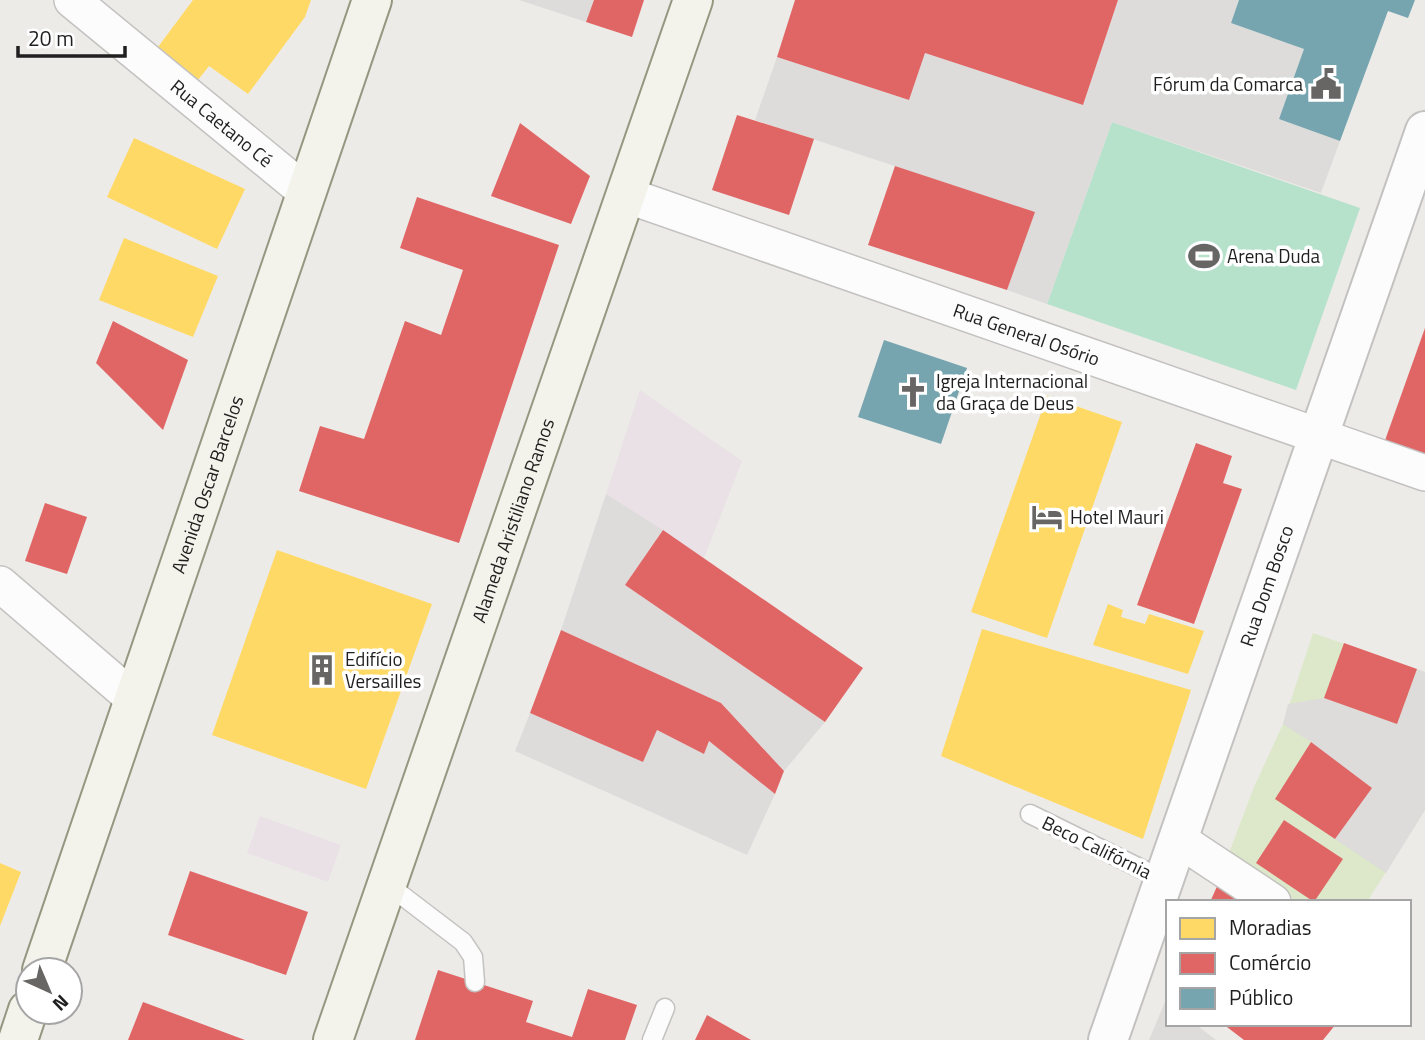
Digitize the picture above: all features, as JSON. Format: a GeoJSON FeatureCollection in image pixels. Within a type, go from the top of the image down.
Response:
{"type":"FeatureCollection","features":[{"type":"Feature","properties":{"kind":"main road","name":"Avenida Oscar Barcelos"},"geometry":{"type":"LineString","coordinates":[[47,956],[372,0]]}},
{"type":"Feature","properties":{"kind":"main road","name":"Alameda Aristiliano Ramos"},"geometry":{"type":"LineString","coordinates":[[333,1040],[694,0]]}},
{"type":"Feature","properties":{"kind":"street","name":"Rua Caetano Cé"},"geometry":{"type":"LineString","coordinates":[[72,0],[307,193]]}},
{"type":"Feature","properties":{"kind":"street","name":"Rua Dom Bosco"},"geometry":{"type":"LineString","coordinates":[[1108,1040],[1425,131]]}},
{"type":"Feature","properties":{"kind":"street","name":"Rua General Osório"},"geometry":{"type":"LineString","coordinates":[[626,195],[1425,473]]}},
{"type":"Feature","properties":{"kind":"street"},"geometry":{"type":"LineString","coordinates":[[0,584],[135,701]]}},
{"type":"Feature","properties":{"kind":"street"},"geometry":{"type":"LineString","coordinates":[[1178,839],[1270,900]]}},
{"type":"Feature","properties":{"kind":"lane","name":"Beco Califórnia"},"geometry":{"type":"LineString","coordinates":[[1030,814],[1164,880]]}},
{"type":"Feature","properties":{"kind":"lane"},"geometry":{"type":"LineString","coordinates":[[387,884],[463,942],[473,957],[475,982]]}},
{"type":"Feature","properties":{"kind":"lane"},"geometry":{"type":"LineString","coordinates":[[652,1040],[665,1008]]}},
{"type":"Feature","properties":{"kind":"shaded area"},"geometry":{"type":"Polygon","coordinates":[[[519,0],[594,0],[586,22],[519,0]]]}},
{"type":"Feature","properties":{"kind":"shaded area"},"geometry":{"type":"Polygon","coordinates":[[[1118,0],[1239,0],[1231,23],[1304,49],[1279,119],[1340,141],[1321,193],[1112,122],[1047,304],[1007,290],[1034,212],[755,120],[777,57],[909,100],[925,53],[1083,105],[1118,0]]]}},
{"type":"Feature","properties":{"kind":"shaded area"},"geometry":{"type":"Polygon","coordinates":[[[640,390],[742,461],[704,558],[606,494],[640,390]]]}},
{"type":"Feature","properties":{"kind":"shaded area"},"geometry":{"type":"Polygon","coordinates":[[[606,494],[663,530],[625,585],[825,722],[784,771],[721,703],[561,630],[606,494]]]}},
{"type":"Feature","properties":{"kind":"shaded area"},"geometry":{"type":"Polygon","coordinates":[[[1417,669],[1425,672],[1425,810],[1386,873],[1335,839],[1311,742],[1283,724],[1288,704],[1324,698],[1397,724],[1417,669]]]}},
{"type":"Feature","properties":{"kind":"shaded area"},"geometry":{"type":"Polygon","coordinates":[[[530,713],[643,762],[657,730],[704,753],[709,741],[775,794],[747,855],[515,751],[530,713]]]}},
{"type":"Feature","properties":{"kind":"shaded area"},"geometry":{"type":"Polygon","coordinates":[[[260,816],[341,845],[328,882],[247,853],[260,816]]]}},
{"type":"Feature","properties":{"kind":"shaded area"},"geometry":{"type":"Polygon","coordinates":[[[1165,1002],[1166,1026],[1198,1026],[1216,1040],[1149,1040],[1165,1002]]]}},
{"type":"Feature","properties":{"kind":"green space","name":"Arena Duda"},"geometry":{"type":"Polygon","coordinates":[[[1112,122],[1360,208],[1296,390],[1047,304],[1112,122]]]}},
{"type":"Feature","properties":{"kind":"green space"},"geometry":{"type":"Polygon","coordinates":[[[1313,633],[1425,672],[1425,810],[1368,900],[1294,900],[1229,853],[1254,787],[1283,724],[1313,633]]]}},
{"type":"Feature","properties":{"kind":"building: Moradias"},"geometry":{"type":"Polygon","coordinates":[[[193,0],[311,0],[305,17],[248,94],[209,66],[198,80],[158,47],[193,0]]]}},
{"type":"Feature","properties":{"kind":"building: Moradias"},"geometry":{"type":"Polygon","coordinates":[[[134,138],[245,189],[217,249],[107,197],[134,138]]]}},
{"type":"Feature","properties":{"kind":"building: Moradias"},"geometry":{"type":"Polygon","coordinates":[[[124,238],[218,276],[193,337],[99,300],[124,238]]]}},
{"type":"Feature","properties":{"kind":"building: Moradias","name":"Hotel Mauri"},"geometry":{"type":"Polygon","coordinates":[[[1047,396],[1122,422],[1047,638],[971,612],[1047,396]]]}},
{"type":"Feature","properties":{"kind":"building: Moradias","name":"Edifício Versailles"},"geometry":{"type":"Polygon","coordinates":[[[277,550],[432,604],[366,789],[212,735],[277,550]]]}},
{"type":"Feature","properties":{"kind":"building: Moradias"},"geometry":{"type":"Polygon","coordinates":[[[1108,604],[1123,610],[1121,617],[1145,624],[1149,614],[1204,631],[1188,674],[1093,645],[1108,604]]]}},
{"type":"Feature","properties":{"kind":"building: Moradias"},"geometry":{"type":"Polygon","coordinates":[[[982,629],[1191,690],[1143,839],[941,756],[982,629]]]}},
{"type":"Feature","properties":{"kind":"building: Moradias"},"geometry":{"type":"Polygon","coordinates":[[[0,863],[21,872],[0,926],[0,863]]]}},
{"type":"Feature","properties":{"kind":"building: Comércio"},"geometry":{"type":"Polygon","coordinates":[[[594,0],[644,0],[632,37],[586,22],[594,0]]]}},
{"type":"Feature","properties":{"kind":"building: Comércio"},"geometry":{"type":"Polygon","coordinates":[[[795,0],[1118,0],[1083,105],[925,53],[909,100],[777,57],[795,0]]]}},
{"type":"Feature","properties":{"kind":"building: Comércio"},"geometry":{"type":"Polygon","coordinates":[[[737,115],[814,139],[789,215],[712,190],[737,115]]]}},
{"type":"Feature","properties":{"kind":"building: Comércio"},"geometry":{"type":"Polygon","coordinates":[[[520,123],[590,176],[571,224],[491,196],[520,123]]]}},
{"type":"Feature","properties":{"kind":"building: Comércio"},"geometry":{"type":"Polygon","coordinates":[[[895,166],[1035,212],[1007,290],[868,245],[895,166]]]}},
{"type":"Feature","properties":{"kind":"building: Comércio"},"geometry":{"type":"Polygon","coordinates":[[[417,197],[559,245],[459,543],[299,491],[320,426],[364,439],[405,321],[441,335],[463,270],[400,248],[417,197]]]}},
{"type":"Feature","properties":{"kind":"building: Comércio"},"geometry":{"type":"Polygon","coordinates":[[[113,321],[188,360],[163,430],[96,363],[113,321]]]}},
{"type":"Feature","properties":{"kind":"building: Comércio"},"geometry":{"type":"Polygon","coordinates":[[[1425,328],[1425,461],[1383,446],[1425,328]]]}},
{"type":"Feature","properties":{"kind":"building: Comércio"},"geometry":{"type":"Polygon","coordinates":[[[1196,443],[1232,456],[1223,483],[1242,489],[1194,624],[1137,605],[1196,443]]]}},
{"type":"Feature","properties":{"kind":"building: Comércio"},"geometry":{"type":"Polygon","coordinates":[[[45,503],[87,517],[67,574],[25,561],[45,503]]]}},
{"type":"Feature","properties":{"kind":"building: Comércio"},"geometry":{"type":"Polygon","coordinates":[[[663,530],[863,668],[825,722],[625,585],[663,530]]]}},
{"type":"Feature","properties":{"kind":"building: Comércio"},"geometry":{"type":"Polygon","coordinates":[[[561,630],[721,703],[784,771],[775,794],[709,741],[704,754],[657,730],[643,762],[530,713],[561,630]]]}},
{"type":"Feature","properties":{"kind":"building: Comércio"},"geometry":{"type":"Polygon","coordinates":[[[1344,643],[1417,669],[1397,724],[1324,698],[1344,643]]]}},
{"type":"Feature","properties":{"kind":"building: Comércio"},"geometry":{"type":"Polygon","coordinates":[[[1311,742],[1372,788],[1335,839],[1275,799],[1311,742]]]}},
{"type":"Feature","properties":{"kind":"building: Comércio"},"geometry":{"type":"Polygon","coordinates":[[[1284,820],[1343,859],[1315,900],[1311,900],[1256,863],[1284,820]]]}},
{"type":"Feature","properties":{"kind":"building: Comércio"},"geometry":{"type":"Polygon","coordinates":[[[190,871],[308,912],[286,975],[168,935],[190,871]]]}},
{"type":"Feature","properties":{"kind":"building: Comércio"},"geometry":{"type":"Polygon","coordinates":[[[1219,882],[1244,900],[1211,900],[1219,882]]]}},
{"type":"Feature","properties":{"kind":"building: Comércio"},"geometry":{"type":"Polygon","coordinates":[[[438,970],[533,1001],[526,1022],[572,1037],[588,989],[637,1005],[625,1040],[415,1040],[438,970]]]}},
{"type":"Feature","properties":{"kind":"building: Comércio"},"geometry":{"type":"Polygon","coordinates":[[[143,1002],[245,1040],[128,1040],[143,1002]]]}},
{"type":"Feature","properties":{"kind":"building: Comércio"},"geometry":{"type":"Polygon","coordinates":[[[707,1015],[751,1040],[695,1040],[707,1015]]]}},
{"type":"Feature","properties":{"kind":"building: Comércio"},"geometry":{"type":"Polygon","coordinates":[[[1226,1026],[1334,1026],[1323,1040],[1244,1040],[1226,1026]]]}},
{"type":"Feature","properties":{"kind":"building: Público","name":"Fórum da Comarca"},"geometry":{"type":"Polygon","coordinates":[[[1239,0],[1415,0],[1408,18],[1388,11],[1340,141],[1279,119],[1304,49],[1231,23],[1239,0]]]}},
{"type":"Feature","properties":{"kind":"building: Público","name":"Igreja Internacional da Graça de Deus"},"geometry":{"type":"Polygon","coordinates":[[[884,340],[967,368],[941,444],[858,417],[884,340]]]}},
{"type":"Feature","properties":{"kind":"place","name":"Fórum da Comarca"},"geometry":{"type":"Point","coordinates":[1326,84]}},
{"type":"Feature","properties":{"kind":"place","name":"Arena Duda"},"geometry":{"type":"Point","coordinates":[1204,256]}},
{"type":"Feature","properties":{"kind":"place","name":"Igreja Internacional da Graça de Deus"},"geometry":{"type":"Point","coordinates":[913,392]}},
{"type":"Feature","properties":{"kind":"place","name":"Hotel Mauri"},"geometry":{"type":"Point","coordinates":[1047,517]}},
{"type":"Feature","properties":{"kind":"place","name":"Edifício Versailles"},"geometry":{"type":"Point","coordinates":[322,670]}}]}
